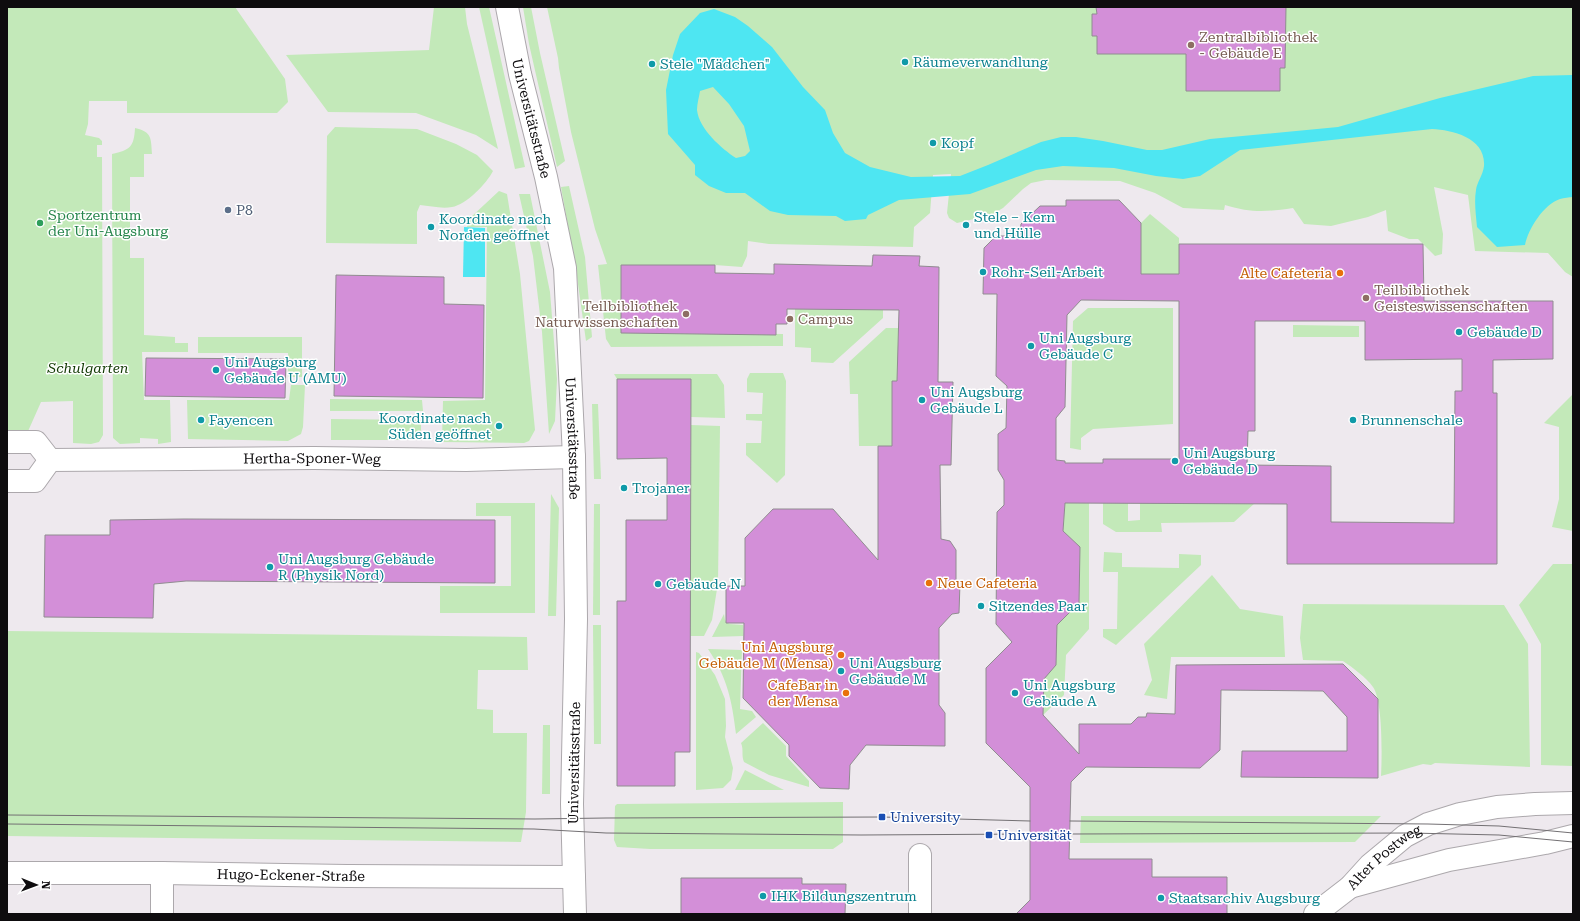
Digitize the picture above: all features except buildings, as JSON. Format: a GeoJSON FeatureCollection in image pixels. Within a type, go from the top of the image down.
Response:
{"type":"FeatureCollection","features":[{"type":"Feature","properties":{"kind":"street","name":"Universitätsstraße"},"geometry":{"type":"LineString","coordinates":[[507,7],[520,74],[546,177],[565,268],[574,457],[576,619],[572,804],[575,914]]}},
{"type":"Feature","properties":{"kind":"street"},"geometry":{"type":"LineString","coordinates":[[7,442],[36,442],[50,460],[35,481],[7,481]]}},
{"type":"Feature","properties":{"kind":"street","name":"Hertha-Sponer-Weg"},"geometry":{"type":"LineString","coordinates":[[50,460],[299,458],[466,460],[574,457]]}},
{"type":"Feature","properties":{"kind":"street","name":"Alter Postweg"},"geometry":{"type":"LineString","coordinates":[[1350,887],[1370,865],[1405,836],[1428,824],[1460,814],[1497,807],[1573,803]]}},
{"type":"Feature","properties":{"kind":"street","name":"Alter Postweg"},"geometry":{"type":"LineString","coordinates":[[1350,887],[1449,860],[1545,843],[1573,836]]}},
{"type":"Feature","properties":{"kind":"street"},"geometry":{"type":"LineString","coordinates":[[920,855],[920,914]]}},
{"type":"Feature","properties":{"kind":"street","name":"Hugo-Eckener-Straße"},"geometry":{"type":"LineString","coordinates":[[7,873],[574,877]]}},
{"type":"Feature","properties":{"kind":"street"},"geometry":{"type":"LineString","coordinates":[[162,873],[162,914]]}},
{"type":"Feature","properties":{"kind":"street"},"geometry":{"type":"LineString","coordinates":[[1315,914],[1350,887]]}},
{"type":"Feature","properties":{"kind":"green space","name":"Sportzentrum der Uni-Augsburg"},"geometry":{"type":"Polygon","coordinates":[[[7,7],[235,7],[285,79],[288,102],[277,113],[127,113],[127,101],[89,101],[88,124],[85,135],[99,138],[102,141],[102,145],[97,145],[97,157],[102,157],[103,435],[99,442],[91,444],[73,443],[73,401],[41,402],[25,438],[7,437],[7,7]]]}},
{"type":"Feature","properties":{"kind":"green space"},"geometry":{"type":"Polygon","coordinates":[[[434,7],[465,7],[467,24],[498,149],[476,135],[416,113],[328,112],[286,55],[429,50],[434,7]]]}},
{"type":"Feature","properties":{"kind":"green space"},"geometry":{"type":"Polygon","coordinates":[[[479,7],[489,7],[525,167],[515,169],[479,7]]]}},
{"type":"Feature","properties":{"kind":"green space"},"geometry":{"type":"Polygon","coordinates":[[[523,7],[531,7],[565,161],[557,167],[529,44],[523,7]]]}},
{"type":"Feature","properties":{"kind":"green space"},"geometry":{"type":"Polygon","coordinates":[[[547,7],[1573,7],[1573,277],[1565,272],[1548,253],[1475,251],[1468,195],[1434,187],[1443,234],[1442,254],[1435,256],[1418,239],[1409,239],[1388,231],[1386,210],[1368,217],[1331,226],[1304,224],[1293,208],[1251,211],[1225,205],[1224,210],[1183,208],[1155,193],[1120,181],[1046,180],[1031,183],[1003,208],[991,215],[957,223],[949,218],[947,213],[951,174],[933,175],[930,213],[914,227],[913,247],[769,244],[748,241],[747,256],[742,267],[715,265],[621,265],[621,333],[783,334],[783,346],[611,347],[606,339],[598,265],[607,264],[595,229],[571,132],[547,7]]]}},
{"type":"Feature","properties":{"kind":"green space"},"geometry":{"type":"Polygon","coordinates":[[[335,127],[417,129],[456,144],[477,155],[493,171],[476,193],[458,205],[444,208],[420,205],[417,212],[417,244],[326,243],[327,136],[335,127]]]}},
{"type":"Feature","properties":{"kind":"green space"},"geometry":{"type":"Polygon","coordinates":[[[135,128],[150,136],[152,154],[144,154],[144,177],[130,177],[130,258],[144,258],[144,335],[175,337],[175,343],[188,343],[188,352],[142,352],[144,400],[170,400],[171,442],[158,444],[158,439],[140,438],[140,443],[120,444],[113,438],[112,154],[130,147],[134,140],[135,128]]]}},
{"type":"Feature","properties":{"kind":"green space"},"geometry":{"type":"Polygon","coordinates":[[[569,186],[585,257],[592,337],[586,341],[577,277],[561,187],[569,186]]]}},
{"type":"Feature","properties":{"kind":"green space"},"geometry":{"type":"Polygon","coordinates":[[[499,191],[507,194],[520,274],[535,430],[529,441],[524,443],[442,442],[443,401],[485,400],[487,227],[467,227],[470,218],[499,191]]]}},
{"type":"Feature","properties":{"kind":"green space"},"geometry":{"type":"Polygon","coordinates":[[[519,194],[530,194],[550,292],[557,379],[555,421],[549,434],[542,332],[533,256],[519,194]]]}},
{"type":"Feature","properties":{"kind":"green space"},"geometry":{"type":"Polygon","coordinates":[[[1150,214],[1179,238],[1179,274],[1141,274],[1141,223],[1150,214]]]}},
{"type":"Feature","properties":{"kind":"green space"},"geometry":{"type":"Polygon","coordinates":[[[1088,308],[1173,308],[1173,424],[1093,429],[1081,438],[1081,450],[1070,448],[1073,321],[1088,308]]]}},
{"type":"Feature","properties":{"kind":"green space"},"geometry":{"type":"Polygon","coordinates":[[[795,309],[883,310],[883,318],[833,363],[811,362],[811,348],[795,347],[795,309]]]}},
{"type":"Feature","properties":{"kind":"green space"},"geometry":{"type":"Polygon","coordinates":[[[1293,325],[1359,326],[1359,337],[1293,337],[1293,325]]]}},
{"type":"Feature","properties":{"kind":"green space"},"geometry":{"type":"Polygon","coordinates":[[[886,328],[898,328],[898,362],[901,381],[892,381],[892,426],[897,446],[859,446],[858,394],[850,394],[849,362],[886,328]]]}},
{"type":"Feature","properties":{"kind":"green space"},"geometry":{"type":"Polygon","coordinates":[[[198,337],[302,337],[302,377],[288,377],[288,353],[198,353],[198,337]]]}},
{"type":"Feature","properties":{"kind":"green space"},"geometry":{"type":"Polygon","coordinates":[[[750,373],[783,373],[786,381],[785,475],[777,483],[746,455],[746,443],[761,443],[762,421],[746,420],[746,414],[762,414],[763,393],[747,392],[747,379],[750,373]]]}},
{"type":"Feature","properties":{"kind":"green space"},"geometry":{"type":"Polygon","coordinates":[[[614,374],[717,374],[724,385],[725,418],[691,417],[691,379],[617,379],[614,374]]]}},
{"type":"Feature","properties":{"kind":"green space"},"geometry":{"type":"Polygon","coordinates":[[[291,385],[305,385],[303,427],[301,434],[288,441],[188,439],[187,400],[289,400],[291,385]]]}},
{"type":"Feature","properties":{"kind":"green space"},"geometry":{"type":"Polygon","coordinates":[[[1573,394],[1573,531],[1552,527],[1559,499],[1559,427],[1544,423],[1573,394]]]}},
{"type":"Feature","properties":{"kind":"green space"},"geometry":{"type":"Polygon","coordinates":[[[330,399],[422,400],[423,411],[330,411],[330,399]]]}},
{"type":"Feature","properties":{"kind":"green space"},"geometry":{"type":"Polygon","coordinates":[[[592,404],[598,404],[601,479],[594,479],[592,404]]]}},
{"type":"Feature","properties":{"kind":"green space"},"geometry":{"type":"Polygon","coordinates":[[[331,419],[421,420],[421,440],[331,440],[331,419]]]}},
{"type":"Feature","properties":{"kind":"green space"},"geometry":{"type":"Polygon","coordinates":[[[691,425],[720,426],[718,583],[712,620],[704,636],[690,636],[691,425]]]}},
{"type":"Feature","properties":{"kind":"green space"},"geometry":{"type":"Polygon","coordinates":[[[551,494],[559,508],[556,616],[548,616],[551,494]]]}},
{"type":"Feature","properties":{"kind":"green space"},"geometry":{"type":"Polygon","coordinates":[[[476,503],[535,503],[535,613],[440,613],[440,586],[511,586],[511,516],[476,516],[476,503]]]}},
{"type":"Feature","properties":{"kind":"green space"},"geometry":{"type":"Polygon","coordinates":[[[1065,503],[1089,503],[1089,629],[1066,655],[1064,695],[1043,715],[1045,673],[1053,660],[1056,660],[1057,645],[1049,633],[1079,603],[1080,547],[1063,531],[1065,503]]]}},
{"type":"Feature","properties":{"kind":"green space"},"geometry":{"type":"Polygon","coordinates":[[[1103,503],[1128,503],[1128,521],[1140,520],[1140,503],[1255,503],[1234,522],[1161,523],[1162,532],[1116,532],[1103,524],[1103,503]]]}},
{"type":"Feature","properties":{"kind":"green space"},"geometry":{"type":"Polygon","coordinates":[[[594,504],[600,504],[600,615],[593,615],[594,504]]]}},
{"type":"Feature","properties":{"kind":"green space"},"geometry":{"type":"Polygon","coordinates":[[[1104,552],[1122,553],[1122,567],[1179,568],[1179,554],[1201,555],[1201,565],[1116,645],[1103,637],[1103,629],[1117,629],[1118,572],[1103,572],[1104,552]]]}},
{"type":"Feature","properties":{"kind":"green space"},"geometry":{"type":"Polygon","coordinates":[[[1553,564],[1573,564],[1573,766],[1541,765],[1541,644],[1519,605],[1553,564]]]}},
{"type":"Feature","properties":{"kind":"green space"},"geometry":{"type":"Polygon","coordinates":[[[1212,575],[1240,609],[1283,616],[1285,657],[1171,657],[1167,699],[1144,695],[1152,680],[1144,644],[1212,575]]]}},
{"type":"Feature","properties":{"kind":"green space"},"geometry":{"type":"Polygon","coordinates":[[[1303,604],[1504,605],[1528,644],[1530,767],[1435,763],[1431,765],[1423,764],[1381,776],[1382,756],[1379,704],[1373,687],[1359,673],[1343,661],[1303,660],[1300,638],[1303,604]]]}},
{"type":"Feature","properties":{"kind":"green space"},"geometry":{"type":"Polygon","coordinates":[[[724,614],[725,620],[729,624],[743,625],[743,636],[712,637],[724,614]]]}},
{"type":"Feature","properties":{"kind":"green space"},"geometry":{"type":"Polygon","coordinates":[[[593,625],[601,625],[601,744],[594,744],[593,625]]]}},
{"type":"Feature","properties":{"kind":"green space"},"geometry":{"type":"Polygon","coordinates":[[[7,631],[527,637],[528,670],[478,670],[477,709],[493,710],[493,733],[527,733],[526,812],[521,842],[7,836],[7,631]]]}},
{"type":"Feature","properties":{"kind":"green space"},"geometry":{"type":"Polygon","coordinates":[[[708,649],[742,650],[740,709],[752,711],[756,717],[736,734],[733,710],[728,689],[720,669],[708,649]]]}},
{"type":"Feature","properties":{"kind":"green space"},"geometry":{"type":"Polygon","coordinates":[[[696,652],[699,653],[715,675],[725,699],[725,737],[733,768],[731,780],[723,788],[696,790],[696,652]]]}},
{"type":"Feature","properties":{"kind":"green space"},"geometry":{"type":"Polygon","coordinates":[[[763,723],[786,746],[786,756],[809,781],[809,787],[769,775],[744,762],[741,743],[763,723]]]}},
{"type":"Feature","properties":{"kind":"green space"},"geometry":{"type":"Polygon","coordinates":[[[543,725],[550,725],[550,794],[542,794],[543,725]]]}},
{"type":"Feature","properties":{"kind":"green space"},"geometry":{"type":"Polygon","coordinates":[[[745,770],[784,790],[735,790],[745,770]]]}},
{"type":"Feature","properties":{"kind":"green space"},"geometry":{"type":"Polygon","coordinates":[[[843,802],[843,842],[833,849],[650,849],[617,847],[614,840],[615,806],[617,804],[843,802]]]}},
{"type":"Feature","properties":{"kind":"green space"},"geometry":{"type":"Polygon","coordinates":[[[1081,816],[1381,816],[1355,842],[1080,843],[1081,816]]]}},
{"type":"Feature","properties":{"kind":"water"},"geometry":{"type":"Polygon","coordinates":[[[714,9],[735,17],[772,47],[803,87],[825,110],[833,133],[845,153],[870,167],[911,177],[960,176],[1041,142],[1061,137],[1076,137],[1103,141],[1147,150],[1162,150],[1210,139],[1338,127],[1440,98],[1533,76],[1573,75],[1573,197],[1560,199],[1548,206],[1533,225],[1525,245],[1497,247],[1477,227],[1475,195],[1484,166],[1483,156],[1480,149],[1467,137],[1449,131],[1432,129],[1240,150],[1200,176],[1183,179],[1156,176],[1114,168],[1063,166],[1036,170],[970,194],[899,200],[868,215],[866,219],[845,221],[836,216],[788,215],[770,211],[745,193],[726,193],[709,186],[695,175],[695,165],[668,134],[666,90],[673,55],[680,34],[700,13],[714,9]],[[713,87],[700,91],[697,110],[702,124],[712,138],[736,158],[745,156],[750,151],[744,126],[729,104],[713,87]]]}},
{"type":"Feature","properties":{"kind":"water"},"geometry":{"type":"Polygon","coordinates":[[[464,227],[485,228],[485,277],[463,277],[464,227]]]}},
{"type":"Feature","properties":{"kind":"tram line"},"geometry":{"type":"LineString","coordinates":[[7,815],[535,819],[882,817],[1030,821]]}},
{"type":"Feature","properties":{"kind":"tram line"},"geometry":{"type":"LineString","coordinates":[[1070,821],[1428,824],[1499,826],[1573,833]]}},
{"type":"Feature","properties":{"kind":"tram line"},"geometry":{"type":"LineString","coordinates":[[7,824],[534,829],[606,833],[861,835],[1030,834]]}},
{"type":"Feature","properties":{"kind":"tram line"},"geometry":{"type":"LineString","coordinates":[[1070,834],[1410,833],[1499,835],[1573,842]]}},
{"type":"Feature","properties":{"kind":"place","name":"Zentralbibliothek - Gebäude E"},"geometry":{"type":"Point","coordinates":[1191,45]}},
{"type":"Feature","properties":{"kind":"place","name":"Räumeverwandlung"},"geometry":{"type":"Point","coordinates":[905,62]}},
{"type":"Feature","properties":{"kind":"place","name":"Stele \"Mädchen\""},"geometry":{"type":"Point","coordinates":[652,64]}},
{"type":"Feature","properties":{"kind":"place","name":"Kopf"},"geometry":{"type":"Point","coordinates":[933,143]}},
{"type":"Feature","properties":{"kind":"place","name":"P8"},"geometry":{"type":"Point","coordinates":[228,210]}},
{"type":"Feature","properties":{"kind":"place","name":"Sportzentrum der Uni-Augsburg"},"geometry":{"type":"Point","coordinates":[40,223]}},
{"type":"Feature","properties":{"kind":"place","name":"Stele – Kern und Hülle"},"geometry":{"type":"Point","coordinates":[966,225]}},
{"type":"Feature","properties":{"kind":"place","name":"Koordinate nach Norden geöffnet"},"geometry":{"type":"Point","coordinates":[431,227]}},
{"type":"Feature","properties":{"kind":"place","name":"Rohr-Seil-Arbeit"},"geometry":{"type":"Point","coordinates":[983,272]}},
{"type":"Feature","properties":{"kind":"place","name":"Alte Cafeteria"},"geometry":{"type":"Point","coordinates":[1340,273]}},
{"type":"Feature","properties":{"kind":"place","name":"Teilbibliothek Geisteswissenschaften"},"geometry":{"type":"Point","coordinates":[1366,298]}},
{"type":"Feature","properties":{"kind":"place","name":"Teilbibliothek Naturwissenschaften"},"geometry":{"type":"Point","coordinates":[686,314]}},
{"type":"Feature","properties":{"kind":"place","name":"Campus"},"geometry":{"type":"Point","coordinates":[790,319]}},
{"type":"Feature","properties":{"kind":"place","name":"Gebäude D"},"geometry":{"type":"Point","coordinates":[1459,332]}},
{"type":"Feature","properties":{"kind":"place","name":"Uni Augsburg Gebäude C"},"geometry":{"type":"Point","coordinates":[1031,346]}},
{"type":"Feature","properties":{"kind":"place","name":"Uni Augsburg Gebäude U (AMU)"},"geometry":{"type":"Point","coordinates":[216,370]}},
{"type":"Feature","properties":{"kind":"place","name":"Uni Augsburg Gebäude L"},"geometry":{"type":"Point","coordinates":[922,400]}},
{"type":"Feature","properties":{"kind":"place","name":"Fayencen"},"geometry":{"type":"Point","coordinates":[201,420]}},
{"type":"Feature","properties":{"kind":"place","name":"Brunnenschale"},"geometry":{"type":"Point","coordinates":[1353,420]}},
{"type":"Feature","properties":{"kind":"place","name":"Koordinate nach Süden geöffnet"},"geometry":{"type":"Point","coordinates":[499,426]}},
{"type":"Feature","properties":{"kind":"place","name":"Uni Augsburg Gebäude D"},"geometry":{"type":"Point","coordinates":[1175,461]}},
{"type":"Feature","properties":{"kind":"place","name":"Trojaner"},"geometry":{"type":"Point","coordinates":[624,488]}},
{"type":"Feature","properties":{"kind":"place","name":"Uni Augsburg Gebäude R (Physik Nord)"},"geometry":{"type":"Point","coordinates":[270,567]}},
{"type":"Feature","properties":{"kind":"place","name":"Neue Cafeteria"},"geometry":{"type":"Point","coordinates":[929,583]}},
{"type":"Feature","properties":{"kind":"place","name":"Gebäude N"},"geometry":{"type":"Point","coordinates":[658,584]}},
{"type":"Feature","properties":{"kind":"place","name":"Sitzendes Paar"},"geometry":{"type":"Point","coordinates":[981,606]}},
{"type":"Feature","properties":{"kind":"place","name":"Uni Augsburg Gebäude M (Mensa)"},"geometry":{"type":"Point","coordinates":[841,655]}},
{"type":"Feature","properties":{"kind":"place","name":"Uni Augsburg Gebäude M"},"geometry":{"type":"Point","coordinates":[841,671]}},
{"type":"Feature","properties":{"kind":"place","name":"CafeBar in der Mensa"},"geometry":{"type":"Point","coordinates":[846,693]}},
{"type":"Feature","properties":{"kind":"place","name":"Uni Augsburg Gebäude A"},"geometry":{"type":"Point","coordinates":[1015,693]}},
{"type":"Feature","properties":{"kind":"place","name":"University"},"geometry":{"type":"Point","coordinates":[882,817]}},
{"type":"Feature","properties":{"kind":"place","name":"Universität"},"geometry":{"type":"Point","coordinates":[989,835]}},
{"type":"Feature","properties":{"kind":"place","name":"IHK Bildungszentrum"},"geometry":{"type":"Point","coordinates":[763,896]}},
{"type":"Feature","properties":{"kind":"place","name":"Staatsarchiv Augsburg"},"geometry":{"type":"Point","coordinates":[1161,898]}},
{"type":"Feature","properties":{"kind":"park label","name":"Schulgarten"},"geometry":{"type":"Point","coordinates":[88,368]}}]}
